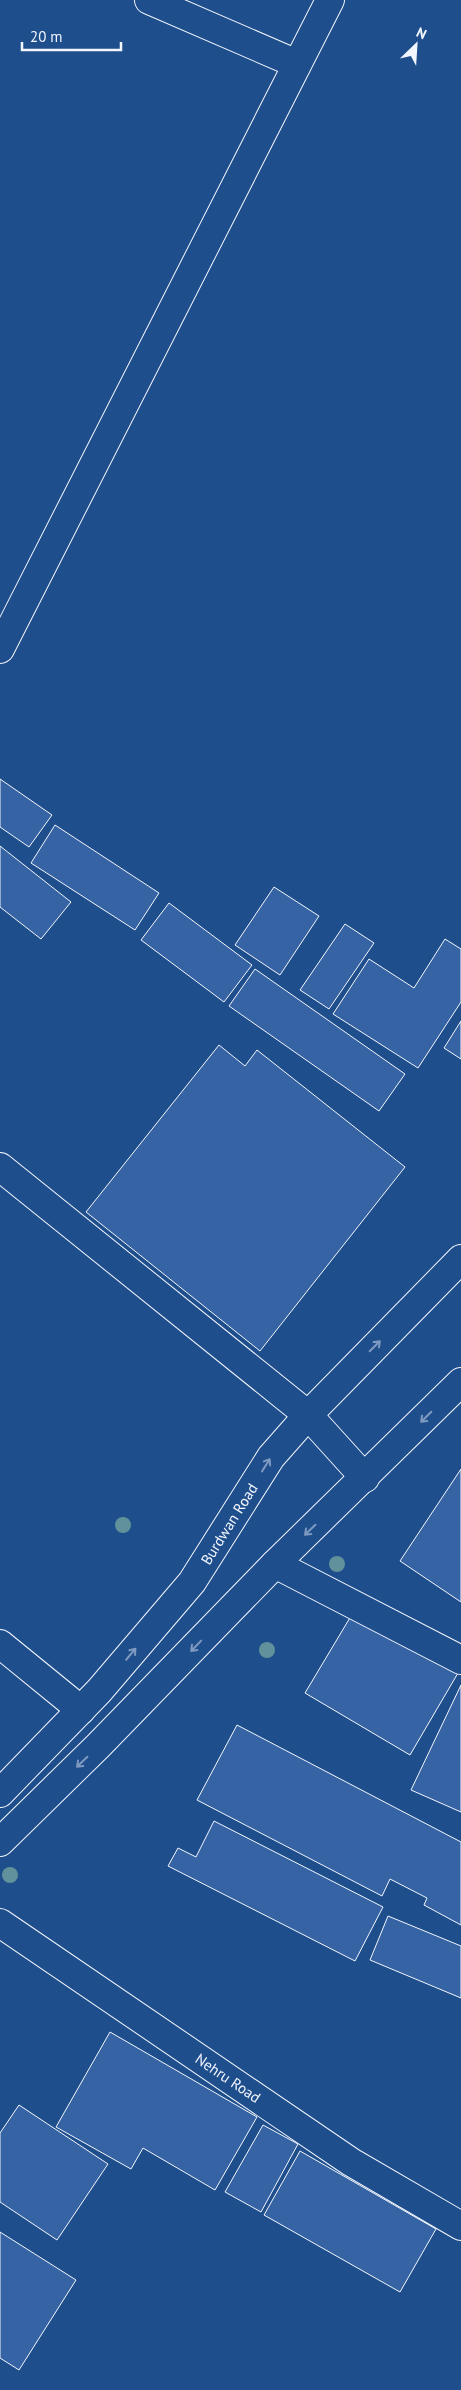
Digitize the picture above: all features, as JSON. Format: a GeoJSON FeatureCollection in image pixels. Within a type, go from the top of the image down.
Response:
{"type":"FeatureCollection","features":[{"type":"Feature","properties":{"kind":"street"},"geometry":{"type":"LineString","coordinates":[[149,0],[298,64]]}},
{"type":"Feature","properties":{"kind":"street"},"geometry":{"type":"LineString","coordinates":[[0,649],[330,0]]}},
{"type":"Feature","properties":{"kind":"street"},"geometry":{"type":"LineString","coordinates":[[0,1167],[308,1415],[365,1478]]}},
{"type":"Feature","properties":{"kind":"street","name":"Burdwan Road"},"geometry":{"type":"LineString","coordinates":[[0,1793],[81,1710],[192,1582],[271,1457],[308,1415],[461,1259]]}},
{"type":"Feature","properties":{"kind":"street"},"geometry":{"type":"LineString","coordinates":[[0,1842],[98,1746],[275,1564],[461,1382]]}},
{"type":"Feature","properties":{"kind":"street"},"geometry":{"type":"LineString","coordinates":[[275,1564],[461,1660]]}},
{"type":"Feature","properties":{"kind":"street"},"geometry":{"type":"LineString","coordinates":[[0,1644],[81,1710]]}},
{"type":"Feature","properties":{"kind":"street","name":"Nehru Road"},"geometry":{"type":"LineString","coordinates":[[0,1923],[351,2162],[461,2226]]}},
{"type":"Feature","properties":{"kind":"building"},"geometry":{"type":"Polygon","coordinates":[[[0,779],[52,815],[29,847],[0,827],[0,779]]]}},
{"type":"Feature","properties":{"kind":"building"},"geometry":{"type":"Polygon","coordinates":[[[55,825],[159,893],[135,930],[31,863],[55,825]]]}},
{"type":"Feature","properties":{"kind":"building"},"geometry":{"type":"Polygon","coordinates":[[[0,846],[71,902],[41,939],[0,907],[0,846]]]}},
{"type":"Feature","properties":{"kind":"building"},"geometry":{"type":"Polygon","coordinates":[[[274,887],[319,916],[280,975],[235,945],[274,887]]]}},
{"type":"Feature","properties":{"kind":"building"},"geometry":{"type":"Polygon","coordinates":[[[169,903],[252,965],[224,1002],[141,940],[169,903]]]}},
{"type":"Feature","properties":{"kind":"building"},"geometry":{"type":"Polygon","coordinates":[[[345,924],[374,943],[329,1009],[300,990],[345,924]]]}},
{"type":"Feature","properties":{"kind":"building"},"geometry":{"type":"Polygon","coordinates":[[[445,939],[461,949],[461,1002],[418,1068],[333,1014],[369,959],[414,988],[445,939]]]}},
{"type":"Feature","properties":{"kind":"building"},"geometry":{"type":"Polygon","coordinates":[[[255,969],[405,1074],[379,1111],[229,1006],[255,969]]]}},
{"type":"Feature","properties":{"kind":"building"},"geometry":{"type":"Polygon","coordinates":[[[461,1021],[461,1059],[444,1048],[461,1021]]]}},
{"type":"Feature","properties":{"kind":"building"},"geometry":{"type":"Polygon","coordinates":[[[219,1045],[245,1066],[257,1050],[405,1167],[260,1351],[86,1212],[219,1045]]]}},
{"type":"Feature","properties":{"kind":"building"},"geometry":{"type":"Polygon","coordinates":[[[461,1469],[461,1602],[400,1561],[461,1469]]]}},
{"type":"Feature","properties":{"kind":"building"},"geometry":{"type":"Polygon","coordinates":[[[354,1611],[458,1673],[410,1755],[305,1693],[354,1611]]]}},
{"type":"Feature","properties":{"kind":"building"},"geometry":{"type":"Polygon","coordinates":[[[461,1685],[461,1812],[411,1790],[461,1685]]]}},
{"type":"Feature","properties":{"kind":"building"},"geometry":{"type":"Polygon","coordinates":[[[237,1725],[461,1842],[461,1925],[424,1905],[427,1898],[390,1879],[382,1896],[197,1800],[237,1725]]]}},
{"type":"Feature","properties":{"kind":"building"},"geometry":{"type":"Polygon","coordinates":[[[214,1821],[383,1907],[355,1961],[168,1866],[178,1848],[196,1857],[214,1821]]]}},
{"type":"Feature","properties":{"kind":"building"},"geometry":{"type":"Polygon","coordinates":[[[388,1916],[461,1946],[461,1998],[370,1960],[388,1916]]]}},
{"type":"Feature","properties":{"kind":"building"},"geometry":{"type":"Polygon","coordinates":[[[110,2032],[257,2117],[215,2190],[143,2148],[131,2169],[56,2127],[110,2032]]]}},
{"type":"Feature","properties":{"kind":"building"},"geometry":{"type":"Polygon","coordinates":[[[19,2105],[108,2164],[57,2240],[0,2202],[0,2133],[19,2105]]]}},
{"type":"Feature","properties":{"kind":"building"},"geometry":{"type":"Polygon","coordinates":[[[263,2125],[298,2144],[261,2212],[225,2192],[263,2125]]]}},
{"type":"Feature","properties":{"kind":"building"},"geometry":{"type":"Polygon","coordinates":[[[300,2151],[436,2229],[400,2292],[264,2215],[300,2151]]]}},
{"type":"Feature","properties":{"kind":"building"},"geometry":{"type":"Polygon","coordinates":[[[0,2232],[76,2280],[19,2370],[0,2358],[0,2232]]]}}]}
